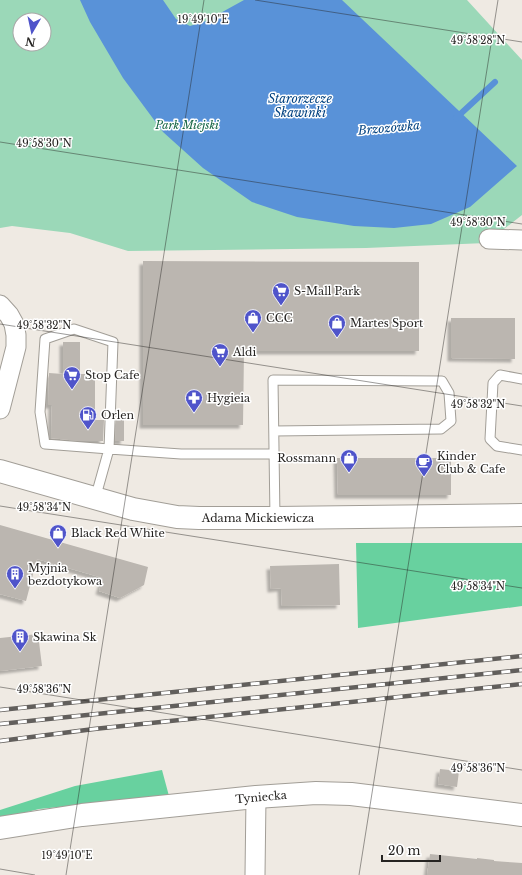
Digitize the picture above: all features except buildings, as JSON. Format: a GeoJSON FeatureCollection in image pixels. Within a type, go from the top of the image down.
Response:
{"type":"FeatureCollection","features":[{"type":"Feature","properties":{"kind":"main road","name":"Adama Mickiewicza"},"geometry":{"type":"LineString","coordinates":[[0,471],[95,499],[151,513],[177,517],[274,518],[522,515]]}},
{"type":"Feature","properties":{"kind":"main road","name":"Tyniecka"},"geometry":{"type":"LineString","coordinates":[[0,828],[82,815],[256,797],[316,793],[351,794],[522,815]]}},
{"type":"Feature","properties":{"kind":"street"},"geometry":{"type":"LineString","coordinates":[[489,239],[522,240]]}},
{"type":"Feature","properties":{"kind":"street"},"geometry":{"type":"LineString","coordinates":[[0,305],[9,315],[14,324],[16,335],[16,347],[0,408]]}},
{"type":"Feature","properties":{"kind":"street"},"geometry":{"type":"LineString","coordinates":[[255,875],[256,797]]}},
{"type":"Feature","properties":{"kind":"lane"},"geometry":{"type":"LineString","coordinates":[[95,499],[109,449],[113,342],[74,329],[46,339],[40,412],[45,444],[109,449],[181,454],[273,454]]}},
{"type":"Feature","properties":{"kind":"lane"},"geometry":{"type":"LineString","coordinates":[[522,379],[500,375],[494,383],[490,439],[497,446],[522,450]]}},
{"type":"Feature","properties":{"kind":"lane"},"geometry":{"type":"LineString","coordinates":[[274,431],[441,429],[450,421],[449,393],[442,381],[273,380],[274,518]]}},
{"type":"Feature","properties":{"kind":"green space","name":"Park Miejski"},"geometry":{"type":"Polygon","coordinates":[[[0,0],[467,0],[522,60],[522,215],[486,243],[366,248],[128,251],[70,233],[12,226],[0,228],[0,0]]]}},
{"type":"Feature","properties":{"kind":"green space"},"geometry":{"type":"Polygon","coordinates":[[[356,543],[522,543],[522,606],[358,628],[356,543]]]}},
{"type":"Feature","properties":{"kind":"green space"},"geometry":{"type":"Polygon","coordinates":[[[162,770],[169,796],[39,809],[0,819],[0,810],[75,786],[162,770]]]}},
{"type":"Feature","properties":{"kind":"water","name":"Starorzecze Skawinki"},"geometry":{"type":"Polygon","coordinates":[[[80,0],[163,0],[176,19],[190,26],[206,21],[244,0],[342,0],[517,166],[470,207],[431,224],[394,228],[354,226],[297,217],[252,202],[203,168],[163,132],[123,78],[90,22],[80,0]]]}},
{"type":"Feature","properties":{"kind":"waterway","name":"Brzozówka"},"geometry":{"type":"LineString","coordinates":[[456,118],[495,82]]}},
{"type":"Feature","properties":{"kind":"railway"},"geometry":{"type":"LineString","coordinates":[[0,710],[522,656]]}},
{"type":"Feature","properties":{"kind":"railway"},"geometry":{"type":"LineString","coordinates":[[0,724],[522,670]]}},
{"type":"Feature","properties":{"kind":"railway"},"geometry":{"type":"LineString","coordinates":[[0,741],[94,729],[522,684]]}},
{"type":"Feature","properties":{"kind":"place","name":"S-Mall Park"},"geometry":{"type":"Point","coordinates":[281,306]}},
{"type":"Feature","properties":{"kind":"place","name":"CCC"},"geometry":{"type":"Point","coordinates":[253,333]}},
{"type":"Feature","properties":{"kind":"place","name":"Martes Sport"},"geometry":{"type":"Point","coordinates":[337,338]}},
{"type":"Feature","properties":{"kind":"place","name":"Aldi"},"geometry":{"type":"Point","coordinates":[220,367]}},
{"type":"Feature","properties":{"kind":"place","name":"Stop Cafe"},"geometry":{"type":"Point","coordinates":[72,390]}},
{"type":"Feature","properties":{"kind":"place","name":"Hygieia"},"geometry":{"type":"Point","coordinates":[194,413]}},
{"type":"Feature","properties":{"kind":"place","name":"Orlen"},"geometry":{"type":"Point","coordinates":[88,430]}},
{"type":"Feature","properties":{"kind":"place","name":"Rossmann"},"geometry":{"type":"Point","coordinates":[349,473]}},
{"type":"Feature","properties":{"kind":"place","name":"Kinder Club & Cafe"},"geometry":{"type":"Point","coordinates":[424,477]}},
{"type":"Feature","properties":{"kind":"place","name":"Black Red White"},"geometry":{"type":"Point","coordinates":[58,548]}},
{"type":"Feature","properties":{"kind":"place","name":"Myjnia bezdotykowa"},"geometry":{"type":"Point","coordinates":[15,589]}},
{"type":"Feature","properties":{"kind":"place","name":"Skawina Sk"},"geometry":{"type":"Point","coordinates":[20,652]}}]}
